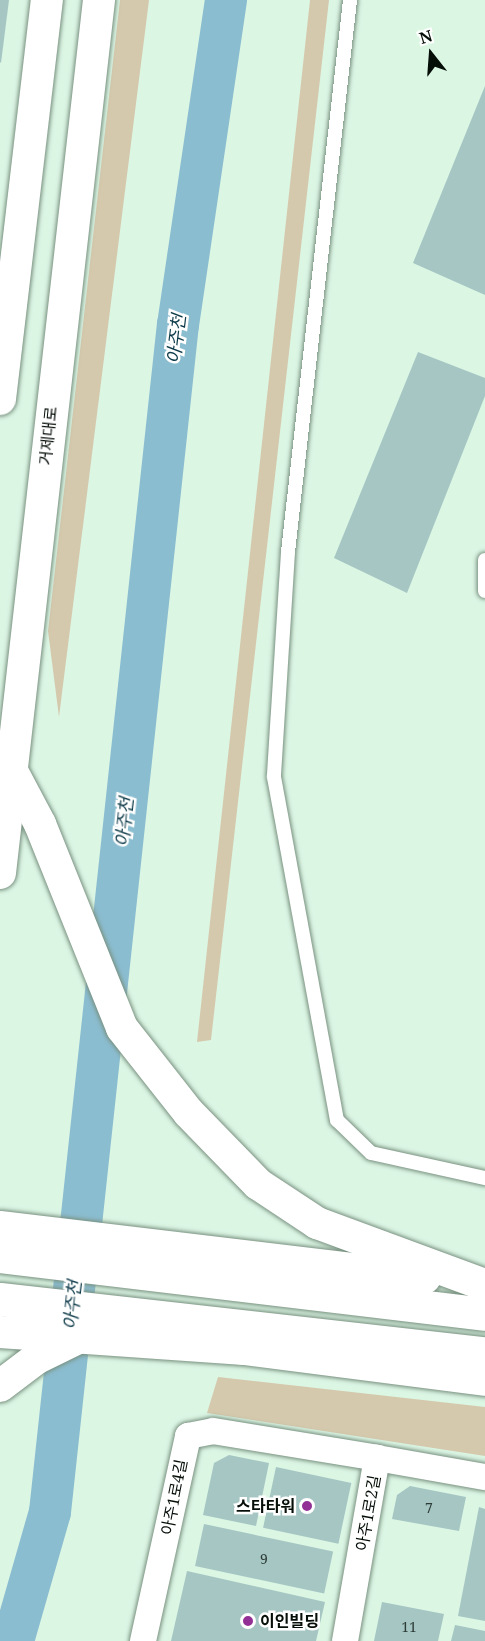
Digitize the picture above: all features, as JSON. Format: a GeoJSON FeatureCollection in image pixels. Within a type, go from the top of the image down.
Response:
{"type":"FeatureCollection","features":[{"type":"Feature","properties":{"kind":"highway"},"geometry":{"type":"LineString","coordinates":[[0,1256],[485,1314]]}},
{"type":"Feature","properties":{"kind":"highway"},"geometry":{"type":"LineString","coordinates":[[0,1299],[485,1353]]}},
{"type":"Feature","properties":{"kind":"street"},"geometry":{"type":"LineString","coordinates":[[0,399],[47,0]]}},
{"type":"Feature","properties":{"kind":"street","name":"거제대로"},"geometry":{"type":"LineString","coordinates":[[0,873],[99,0]]}},
{"type":"Feature","properties":{"kind":"street"},"geometry":{"type":"LineString","coordinates":[[13,773],[40,824],[122,1028],[189,1113],[258,1184],[317,1224],[485,1287]]}},
{"type":"Feature","properties":{"kind":"street"},"geometry":{"type":"LineString","coordinates":[[0,1227],[258,1255],[485,1287]]}},
{"type":"Feature","properties":{"kind":"street"},"geometry":{"type":"LineString","coordinates":[[0,1332],[244,1349],[485,1380]]}},
{"type":"Feature","properties":{"kind":"street"},"geometry":{"type":"LineString","coordinates":[[4,1383],[81,1337]]}},
{"type":"Feature","properties":{"kind":"street","name":"아주1로4길"},"geometry":{"type":"LineString","coordinates":[[143,1641],[188,1436],[213,1431],[377,1458]]}},
{"type":"Feature","properties":{"kind":"street","name":"아주1로2길"},"geometry":{"type":"LineString","coordinates":[[345,1641],[377,1458],[485,1477]]}},
{"type":"Feature","properties":{"kind":"lane"},"geometry":{"type":"LineString","coordinates":[[350,0],[288,552],[274,777],[337,1120],[371,1153],[485,1178]]}},
{"type":"Feature","properties":{"kind":"lane"},"geometry":{"type":"LineString","coordinates":[[485,560],[485,591]]}},
{"type":"Feature","properties":{"kind":"shaded area"},"geometry":{"type":"Polygon","coordinates":[[[120,0],[149,0],[59,717],[48,631],[120,0]]]}},
{"type":"Feature","properties":{"kind":"shaded area"},"geometry":{"type":"Polygon","coordinates":[[[310,0],[329,0],[211,1040],[197,1042],[310,0]]]}},
{"type":"Feature","properties":{"kind":"shaded area"},"geometry":{"type":"Polygon","coordinates":[[[218,1377],[485,1407],[485,1456],[207,1413],[218,1377]]]}},
{"type":"Feature","properties":{"kind":"building"},"geometry":{"type":"Polygon","coordinates":[[[0,0],[9,0],[1,63],[0,62],[0,0]]]}},
{"type":"Feature","properties":{"kind":"building"},"geometry":{"type":"Polygon","coordinates":[[[485,86],[485,295],[413,263],[485,86]]]}},
{"type":"Feature","properties":{"kind":"building"},"geometry":{"type":"Polygon","coordinates":[[[418,352],[485,378],[485,396],[407,593],[334,558],[418,352]]]}},
{"type":"Feature","properties":{"kind":"building"},"geometry":{"type":"Polygon","coordinates":[[[229,1455],[269,1463],[256,1526],[203,1515],[214,1463],[229,1455]]]}},
{"type":"Feature","properties":{"kind":"building","name":"스타타워"},"geometry":{"type":"Polygon","coordinates":[[[276,1467],[351,1483],[338,1544],[263,1528],[276,1467]]]}},
{"type":"Feature","properties":{"kind":"building"},"geometry":{"type":"Polygon","coordinates":[[[410,1486],[466,1497],[459,1531],[392,1519],[397,1495],[410,1486]]]}},
{"type":"Feature","properties":{"kind":"building"},"geometry":{"type":"Polygon","coordinates":[[[479,1507],[485,1509],[485,1621],[458,1616],[479,1507]]]}},
{"type":"Feature","properties":{"kind":"building"},"geometry":{"type":"Polygon","coordinates":[[[204,1524],[333,1551],[324,1594],[195,1566],[204,1524]]]}},
{"type":"Feature","properties":{"kind":"building","name":"이인빌딩"},"geometry":{"type":"Polygon","coordinates":[[[187,1571],[325,1602],[316,1641],[171,1641],[187,1571]]]}},
{"type":"Feature","properties":{"kind":"building"},"geometry":{"type":"Polygon","coordinates":[[[382,1602],[444,1614],[438,1641],[374,1641],[382,1602]]]}},
{"type":"Feature","properties":{"kind":"building"},"geometry":{"type":"Polygon","coordinates":[[[455,1625],[485,1631],[485,1641],[451,1641],[455,1625]]]}},
{"type":"Feature","properties":{"kind":"waterway","name":"아주천"},"geometry":{"type":"LineString","coordinates":[[13,1641],[50,1512],[178,325],[226,0]]}},
{"type":"Feature","properties":{"kind":"place","name":"스타타워"},"geometry":{"type":"Point","coordinates":[307,1506]}},
{"type":"Feature","properties":{"kind":"place","name":"이인빌딩"},"geometry":{"type":"Point","coordinates":[248,1621]}}]}
